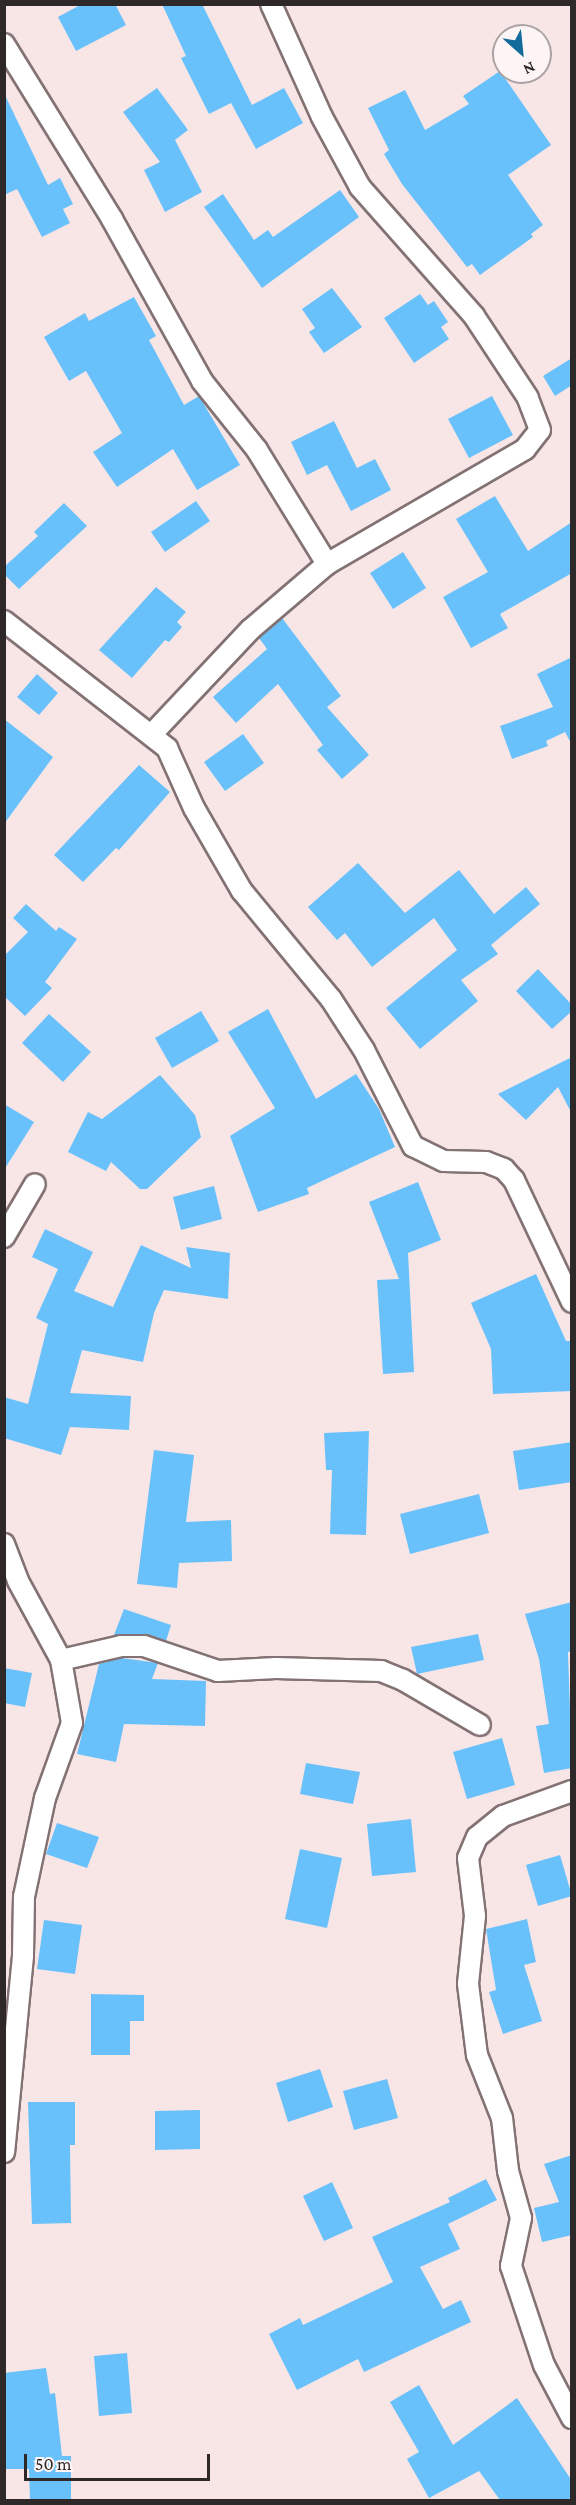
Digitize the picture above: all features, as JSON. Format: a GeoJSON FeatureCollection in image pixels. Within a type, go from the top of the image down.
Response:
{"type":"FeatureCollection","features":[{"type":"Feature","properties":{"kind":"street"},"geometry":{"type":"LineString","coordinates":[[152,734],[251,628],[327,564],[525,449],[540,430],[528,398],[474,316],[360,187],[322,117],[271,4]]}},
{"type":"Feature","properties":{"kind":"street"},"geometry":{"type":"LineString","coordinates":[[282,27],[285,4]]}},
{"type":"Feature","properties":{"kind":"street"},"geometry":{"type":"LineString","coordinates":[[4,44],[112,219],[202,381],[257,450],[327,564]]}},
{"type":"Feature","properties":{"kind":"street"},"geometry":{"type":"LineString","coordinates":[[4,621],[152,734],[167,748],[194,808],[242,891],[331,999],[364,1050],[413,1146],[444,1161],[486,1162],[504,1169],[514,1180],[572,1302]]}},
{"type":"Feature","properties":{"kind":"street"},"geometry":{"type":"LineString","coordinates":[[4,1237],[35,1184]]}},
{"type":"Feature","properties":{"kind":"street"},"geometry":{"type":"LineString","coordinates":[[4,1544],[18,1581],[61,1660],[72,1723],[45,1798],[24,1897],[13,1966],[4,2152]]}},
{"type":"Feature","properties":{"kind":"street"},"geometry":{"type":"LineString","coordinates":[[61,1660],[121,1646],[144,1646],[218,1671],[276,1668],[381,1671],[404,1680],[480,1725]]}},
{"type":"Feature","properties":{"kind":"street"},"geometry":{"type":"LineString","coordinates":[[572,1791],[503,1816],[477,1838],[468,1858],[475,1916],[468,1984],[477,2055],[502,2118],[508,2171],[521,2218],[512,2266],[544,2365],[572,2418]]}},
{"type":"Feature","properties":{"kind":"building"},"geometry":{"type":"Polygon","coordinates":[[[82,4],[115,4],[126,25],[76,51],[58,17],[82,4]]]}},
{"type":"Feature","properties":{"kind":"building"},"geometry":{"type":"Polygon","coordinates":[[[162,4],[202,4],[252,105],[284,88],[303,123],[256,149],[231,103],[209,114],[181,58],[186,56],[162,4]]]}},
{"type":"Feature","properties":{"kind":"building"},"geometry":{"type":"Polygon","coordinates":[[[492,76],[492,84],[509,84],[551,145],[508,175],[543,225],[531,234],[533,237],[480,275],[472,264],[467,267],[402,184],[384,154],[389,150],[368,108],[405,90],[425,130],[469,104],[463,96],[492,76]]]}},
{"type":"Feature","properties":{"kind":"building"},"geometry":{"type":"Polygon","coordinates":[[[157,88],[188,130],[175,140],[202,192],[165,212],[144,170],[160,162],[123,112],[157,88]]]}},
{"type":"Feature","properties":{"kind":"building"},"geometry":{"type":"Polygon","coordinates":[[[4,93],[48,185],[60,178],[73,204],[63,209],[70,223],[42,237],[17,189],[4,195],[4,93]]]}},
{"type":"Feature","properties":{"kind":"building"},"geometry":{"type":"Polygon","coordinates":[[[340,190],[359,217],[262,288],[204,207],[223,194],[254,240],[268,230],[273,237],[340,190]]]}},
{"type":"Feature","properties":{"kind":"building"},"geometry":{"type":"Polygon","coordinates":[[[332,288],[362,327],[324,353],[309,332],[315,328],[302,309],[332,288]]]}},
{"type":"Feature","properties":{"kind":"building"},"geometry":{"type":"Polygon","coordinates":[[[420,294],[428,305],[434,301],[448,322],[441,327],[449,339],[414,363],[384,318],[420,294]]]}},
{"type":"Feature","properties":{"kind":"building"},"geometry":{"type":"Polygon","coordinates":[[[134,297],[156,336],[149,340],[184,405],[199,396],[240,465],[197,490],[173,449],[117,487],[93,452],[122,433],[86,371],[69,381],[44,337],[85,313],[89,321],[134,297]]]}},
{"type":"Feature","properties":{"kind":"building"},"geometry":{"type":"Polygon","coordinates":[[[572,358],[572,385],[555,396],[543,376],[572,358]]]}},
{"type":"Feature","properties":{"kind":"building"},"geometry":{"type":"Polygon","coordinates":[[[492,396],[513,435],[469,458],[448,419],[492,396]]]}},
{"type":"Feature","properties":{"kind":"building"},"geometry":{"type":"Polygon","coordinates":[[[334,421],[357,468],[375,459],[391,490],[351,511],[327,465],[307,475],[291,442],[334,421]]]}},
{"type":"Feature","properties":{"kind":"building"},"geometry":{"type":"Polygon","coordinates":[[[495,496],[528,551],[572,522],[572,573],[500,614],[508,628],[471,648],[443,597],[488,572],[456,519],[495,496]]]}},
{"type":"Feature","properties":{"kind":"building"},"geometry":{"type":"Polygon","coordinates":[[[196,501],[210,521],[165,552],[151,532],[196,501]]]}},
{"type":"Feature","properties":{"kind":"building"},"geometry":{"type":"Polygon","coordinates":[[[64,503],[87,526],[19,589],[4,574],[4,567],[38,536],[34,532],[64,503]]]}},
{"type":"Feature","properties":{"kind":"building"},"geometry":{"type":"Polygon","coordinates":[[[403,552],[426,588],[393,609],[370,573],[403,552]]]}},
{"type":"Feature","properties":{"kind":"building"},"geometry":{"type":"Polygon","coordinates":[[[156,587],[186,612],[177,622],[182,627],[169,642],[165,640],[132,678],[99,650],[156,587]]]}},
{"type":"Feature","properties":{"kind":"building"},"geometry":{"type":"Polygon","coordinates":[[[282,618],[341,696],[327,707],[369,755],[342,779],[317,750],[323,745],[278,684],[236,723],[213,697],[267,649],[259,638],[282,618]]]}},
{"type":"Feature","properties":{"kind":"building"},"geometry":{"type":"Polygon","coordinates":[[[572,657],[572,745],[565,732],[546,741],[548,746],[512,759],[500,726],[553,707],[537,674],[572,657]]]}},
{"type":"Feature","properties":{"kind":"building"},"geometry":{"type":"Polygon","coordinates":[[[37,674],[58,693],[39,715],[17,697],[37,674]]]}},
{"type":"Feature","properties":{"kind":"building"},"geometry":{"type":"Polygon","coordinates":[[[4,719],[53,757],[4,824],[4,719]]]}},
{"type":"Feature","properties":{"kind":"building"},"geometry":{"type":"Polygon","coordinates":[[[243,734],[264,763],[225,791],[204,762],[243,734]]]}},
{"type":"Feature","properties":{"kind":"building"},"geometry":{"type":"Polygon","coordinates":[[[139,765],[170,792],[119,850],[116,848],[83,882],[54,855],[139,765]]]}},
{"type":"Feature","properties":{"kind":"building"},"geometry":{"type":"Polygon","coordinates":[[[358,863],[405,913],[459,870],[494,914],[526,887],[540,904],[491,945],[498,954],[461,980],[478,1001],[420,1049],[386,1008],[457,950],[434,918],[372,967],[345,933],[337,940],[308,907],[358,863]]]}},
{"type":"Feature","properties":{"kind":"building"},"geometry":{"type":"Polygon","coordinates":[[[26,904],[56,931],[59,927],[77,939],[45,982],[52,988],[25,1016],[4,996],[4,956],[28,932],[13,918],[26,904]]]}},
{"type":"Feature","properties":{"kind":"building"},"geometry":{"type":"Polygon","coordinates":[[[538,969],[572,1005],[572,1011],[552,1029],[516,991],[538,969]]]}},
{"type":"Feature","properties":{"kind":"building"},"geometry":{"type":"Polygon","coordinates":[[[268,1009],[316,1099],[356,1074],[379,1109],[395,1147],[307,1188],[309,1194],[258,1212],[230,1136],[275,1108],[228,1032],[268,1009]]]}},
{"type":"Feature","properties":{"kind":"building"},"geometry":{"type":"Polygon","coordinates":[[[201,1011],[219,1041],[172,1068],[155,1038],[201,1011]]]}},
{"type":"Feature","properties":{"kind":"building"},"geometry":{"type":"Polygon","coordinates":[[[49,1014],[91,1052],[63,1082],[22,1043],[49,1014]]]}},
{"type":"Feature","properties":{"kind":"building"},"geometry":{"type":"Polygon","coordinates":[[[572,1057],[572,1114],[558,1087],[526,1120],[498,1094],[572,1057]]]}},
{"type":"Feature","properties":{"kind":"building"},"geometry":{"type":"Polygon","coordinates":[[[160,1075],[195,1115],[201,1137],[147,1189],[140,1189],[111,1162],[106,1171],[68,1152],[88,1112],[102,1119],[160,1075]]]}},
{"type":"Feature","properties":{"kind":"building"},"geometry":{"type":"Polygon","coordinates":[[[4,1104],[34,1122],[4,1170],[4,1104]]]}},
{"type":"Feature","properties":{"kind":"building"},"geometry":{"type":"Polygon","coordinates":[[[418,1182],[441,1240],[408,1253],[414,1372],[383,1374],[377,1280],[399,1279],[369,1202],[418,1182]]]}},
{"type":"Feature","properties":{"kind":"building"},"geometry":{"type":"Polygon","coordinates":[[[214,1186],[222,1219],[181,1230],[173,1197],[214,1186]]]}},
{"type":"Feature","properties":{"kind":"building"},"geometry":{"type":"Polygon","coordinates":[[[45,1229],[93,1252],[74,1291],[113,1307],[141,1245],[191,1268],[186,1247],[230,1253],[228,1299],[164,1290],[154,1313],[143,1362],[82,1350],[70,1393],[131,1396],[129,1430],[70,1427],[61,1455],[4,1438],[4,1397],[28,1404],[48,1324],[36,1318],[58,1269],[32,1257],[45,1229]]]}},
{"type":"Feature","properties":{"kind":"building"},"geometry":{"type":"Polygon","coordinates":[[[536,1274],[566,1341],[570,1341],[572,1391],[493,1394],[491,1349],[471,1303],[536,1274]]]}},
{"type":"Feature","properties":{"kind":"building"},"geometry":{"type":"Polygon","coordinates":[[[369,1431],[366,1535],[330,1534],[332,1470],[326,1470],[324,1433],[369,1431]]]}},
{"type":"Feature","properties":{"kind":"building"},"geometry":{"type":"Polygon","coordinates":[[[572,1442],[572,1482],[519,1490],[513,1451],[572,1442]]]}},
{"type":"Feature","properties":{"kind":"building"},"geometry":{"type":"Polygon","coordinates":[[[154,1450],[194,1455],[186,1522],[231,1520],[232,1561],[179,1563],[177,1588],[137,1584],[154,1450]]]}},
{"type":"Feature","properties":{"kind":"building"},"geometry":{"type":"Polygon","coordinates":[[[479,1494],[489,1533],[410,1554],[400,1514],[479,1494]]]}},
{"type":"Feature","properties":{"kind":"building"},"geometry":{"type":"Polygon","coordinates":[[[572,1602],[572,1651],[568,1652],[572,1768],[544,1773],[536,1726],[549,1724],[539,1659],[525,1614],[572,1602]]]}},
{"type":"Feature","properties":{"kind":"building"},"geometry":{"type":"Polygon","coordinates":[[[124,1609],[171,1625],[166,1641],[144,1634],[114,1635],[124,1609]]]}},
{"type":"Feature","properties":{"kind":"building"},"geometry":{"type":"Polygon","coordinates":[[[478,1634],[484,1660],[417,1674],[411,1647],[478,1634]]]}},
{"type":"Feature","properties":{"kind":"building"},"geometry":{"type":"Polygon","coordinates":[[[122,1658],[158,1663],[152,1679],[206,1681],[205,1726],[124,1724],[116,1762],[77,1754],[99,1664],[122,1658]]]}},
{"type":"Feature","properties":{"kind":"building"},"geometry":{"type":"Polygon","coordinates":[[[4,1668],[32,1673],[25,1707],[4,1703],[4,1668]]]}},
{"type":"Feature","properties":{"kind":"building"},"geometry":{"type":"Polygon","coordinates":[[[502,1738],[515,1785],[467,1799],[453,1752],[502,1738]]]}},
{"type":"Feature","properties":{"kind":"building"},"geometry":{"type":"Polygon","coordinates":[[[306,1763],[360,1772],[353,1804],[300,1794],[306,1763]]]}},
{"type":"Feature","properties":{"kind":"building"},"geometry":{"type":"Polygon","coordinates":[[[411,1819],[416,1872],[372,1876],[367,1824],[411,1819]]]}},
{"type":"Feature","properties":{"kind":"building"},"geometry":{"type":"Polygon","coordinates":[[[57,1823],[99,1837],[87,1868],[46,1854],[57,1823]]]}},
{"type":"Feature","properties":{"kind":"building"},"geometry":{"type":"Polygon","coordinates":[[[300,1849],[342,1858],[327,1928],[285,1919],[300,1849]]]}},
{"type":"Feature","properties":{"kind":"building"},"geometry":{"type":"Polygon","coordinates":[[[560,1855],[572,1896],[538,1906],[526,1865],[560,1855]]]}},
{"type":"Feature","properties":{"kind":"building"},"geometry":{"type":"Polygon","coordinates":[[[527,1919],[536,1962],[524,1965],[542,2021],[503,2034],[489,1992],[496,1990],[486,1929],[527,1919]]]}},
{"type":"Feature","properties":{"kind":"building"},"geometry":{"type":"Polygon","coordinates":[[[44,1920],[82,1925],[75,1974],[37,1969],[44,1920]]]}},
{"type":"Feature","properties":{"kind":"building"},"geometry":{"type":"Polygon","coordinates":[[[91,1994],[144,1995],[144,2021],[130,2021],[130,2055],[91,2055],[91,1994]]]}},
{"type":"Feature","properties":{"kind":"building"},"geometry":{"type":"Polygon","coordinates":[[[320,2069],[333,2107],[288,2122],[276,2083],[320,2069]]]}},
{"type":"Feature","properties":{"kind":"building"},"geometry":{"type":"Polygon","coordinates":[[[387,2079],[398,2118],[354,2130],[343,2091],[387,2079]]]}},
{"type":"Feature","properties":{"kind":"building"},"geometry":{"type":"Polygon","coordinates":[[[28,2102],[75,2102],[75,2145],[70,2145],[71,2223],[32,2224],[28,2102]]]}},
{"type":"Feature","properties":{"kind":"building"},"geometry":{"type":"Polygon","coordinates":[[[200,2110],[200,2149],[155,2150],[155,2111],[200,2110]]]}},
{"type":"Feature","properties":{"kind":"building"},"geometry":{"type":"Polygon","coordinates":[[[572,2155],[572,2235],[542,2242],[534,2208],[559,2202],[544,2164],[572,2155]]]}},
{"type":"Feature","properties":{"kind":"building"},"geometry":{"type":"Polygon","coordinates":[[[486,2179],[497,2200],[448,2224],[460,2249],[420,2267],[443,2309],[461,2300],[471,2322],[364,2372],[358,2359],[297,2390],[269,2334],[300,2318],[303,2325],[393,2282],[372,2237],[450,2202],[448,2198],[486,2179]]]}},
{"type":"Feature","properties":{"kind":"building"},"geometry":{"type":"Polygon","coordinates":[[[332,2182],[353,2228],[324,2241],[303,2196],[332,2182]]]}},
{"type":"Feature","properties":{"kind":"building"},"geometry":{"type":"Polygon","coordinates":[[[127,2353],[132,2413],[99,2416],[94,2356],[127,2353]]]}},
{"type":"Feature","properties":{"kind":"building"},"geometry":{"type":"Polygon","coordinates":[[[46,2368],[50,2394],[55,2393],[62,2456],[71,2456],[71,2500],[30,2500],[29,2469],[4,2469],[4,2373],[46,2368]]]}},
{"type":"Feature","properties":{"kind":"building"},"geometry":{"type":"Polygon","coordinates":[[[419,2385],[453,2445],[517,2398],[572,2481],[572,2500],[500,2500],[479,2471],[429,2498],[407,2459],[419,2452],[390,2402],[419,2385]]]}}]}
